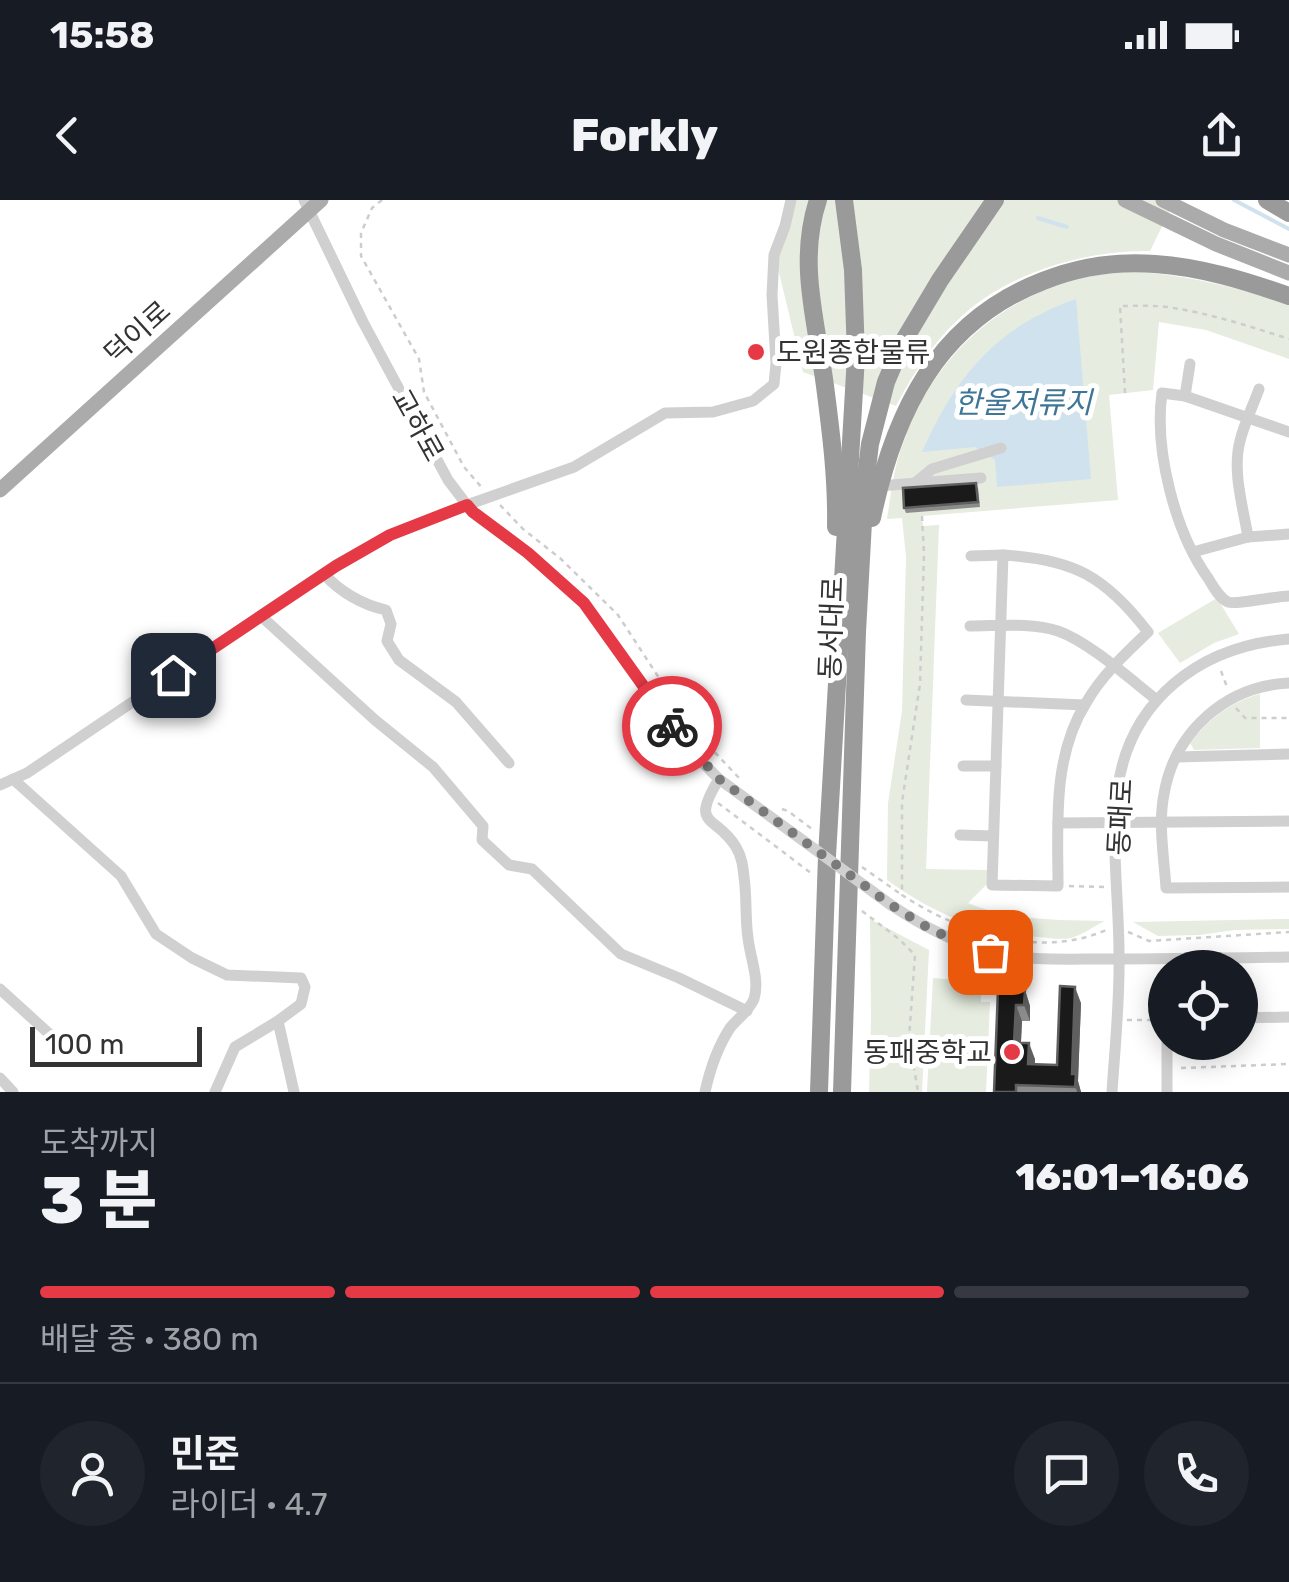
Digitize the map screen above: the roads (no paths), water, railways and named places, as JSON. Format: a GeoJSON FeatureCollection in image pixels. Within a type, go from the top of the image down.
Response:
{"type":"FeatureCollection","features":[{"type":"Feature","properties":{"kind":"highway"},"geometry":{"type":"LineString","coordinates":[[818,200],[808,247],[808,287],[825,383],[836,519],[832,756]]}},
{"type":"Feature","properties":{"kind":"highway","name":"동서대로"},"geometry":{"type":"LineString","coordinates":[[819,1092],[832,756],[856,356],[844,200]]}},
{"type":"Feature","properties":{"kind":"highway","name":"동서대로"},"geometry":{"type":"LineString","coordinates":[[843,1092],[858,632],[870,444],[886,382],[902,342],[995,200]]}},
{"type":"Feature","properties":{"kind":"highway"},"geometry":{"type":"LineString","coordinates":[[1268,200],[1289,214]]}},
{"type":"Feature","properties":{"kind":"highway"},"geometry":{"type":"LineString","coordinates":[[858,632],[870,528],[899,424],[932,364],[978,318],[1030,286],[1098,266],[1152,264],[1200,270],[1289,296]]}},
{"type":"Feature","properties":{"kind":"main road","name":"덕이로"},"geometry":{"type":"LineString","coordinates":[[0,490],[306,206],[321,200]]}},
{"type":"Feature","properties":{"kind":"main road"},"geometry":{"type":"LineString","coordinates":[[1125,200],[1216,244],[1289,273]]}},
{"type":"Feature","properties":{"kind":"main road"},"geometry":{"type":"LineString","coordinates":[[1163,200],[1289,256]]}},
{"type":"Feature","properties":{"kind":"street"},"geometry":{"type":"LineString","coordinates":[[0,785],[27,774],[324,574],[390,535],[574,467],[665,413],[713,412],[753,402],[774,384],[774,255],[791,200]]}},
{"type":"Feature","properties":{"kind":"street","name":"교하로"},"geometry":{"type":"LineString","coordinates":[[306,206],[448,480],[473,512],[528,553],[584,603],[668,722],[719,779],[891,905],[933,931],[990,952],[1050,959],[1289,957]]}},
{"type":"Feature","properties":{"kind":"street"},"geometry":{"type":"LineString","coordinates":[[1185,396],[1190,364]]}},
{"type":"Feature","properties":{"kind":"street"},"geometry":{"type":"LineString","coordinates":[[1248,536],[1237,456],[1258,388]]}},
{"type":"Feature","properties":{"kind":"street"},"geometry":{"type":"LineString","coordinates":[[1289,432],[1185,396],[1162,393],[1167,476],[1174,507],[1202,570],[1224,600],[1234,604],[1289,596]]}},
{"type":"Feature","properties":{"kind":"street"},"geometry":{"type":"LineString","coordinates":[[915,483],[932,469],[1002,448]]}},
{"type":"Feature","properties":{"kind":"street"},"geometry":{"type":"LineString","coordinates":[[879,486],[981,478]]}},
{"type":"Feature","properties":{"kind":"street"},"geometry":{"type":"LineString","coordinates":[[1193,552],[1248,536],[1289,534]]}},
{"type":"Feature","properties":{"kind":"street"},"geometry":{"type":"LineString","coordinates":[[971,556],[1003,555],[1046,560],[1080,570],[1123,602],[1148,632],[1113,666],[1084,705],[1065,754],[1060,782],[1058,886],[992,885],[1003,555]]}},
{"type":"Feature","properties":{"kind":"street"},"geometry":{"type":"LineString","coordinates":[[324,574],[334,585],[370,606],[386,610],[392,624],[388,641],[399,660],[456,702],[509,763]]}},
{"type":"Feature","properties":{"kind":"street"},"geometry":{"type":"LineString","coordinates":[[261,616],[433,767],[483,826],[482,840],[509,865],[532,868],[621,954],[747,1011]]}},
{"type":"Feature","properties":{"kind":"street"},"geometry":{"type":"LineString","coordinates":[[970,626],[1056,630],[1157,700]]}},
{"type":"Feature","properties":{"kind":"street","name":"동패로"},"geometry":{"type":"LineString","coordinates":[[1112,1092],[1119,959],[1116,823],[1124,760],[1140,723],[1157,700],[1185,674],[1246,645],[1289,639]]}},
{"type":"Feature","properties":{"kind":"street"},"geometry":{"type":"LineString","coordinates":[[1289,683],[1260,686],[1227,700],[1197,724],[1176,756],[1164,792],[1162,822],[1166,888],[1289,887]]}},
{"type":"Feature","properties":{"kind":"street"},"geometry":{"type":"LineString","coordinates":[[966,700],[1084,705]]}},
{"type":"Feature","properties":{"kind":"street"},"geometry":{"type":"LineString","coordinates":[[1176,756],[1289,754]]}},
{"type":"Feature","properties":{"kind":"street"},"geometry":{"type":"LineString","coordinates":[[963,766],[996,766]]}},
{"type":"Feature","properties":{"kind":"street"},"geometry":{"type":"LineString","coordinates":[[13,779],[121,876],[156,934],[227,975],[301,978],[305,987],[301,1004],[235,1047],[215,1092]]}},
{"type":"Feature","properties":{"kind":"street"},"geometry":{"type":"LineString","coordinates":[[704,1092],[718,1048],[747,1011],[756,983],[741,858],[735,844],[705,811],[707,798],[719,779]]}},
{"type":"Feature","properties":{"kind":"street"},"geometry":{"type":"LineString","coordinates":[[1058,823],[1289,821]]}},
{"type":"Feature","properties":{"kind":"street"},"geometry":{"type":"LineString","coordinates":[[960,836],[994,836]]}},
{"type":"Feature","properties":{"kind":"street"},"geometry":{"type":"LineString","coordinates":[[0,990],[56,1040]]}},
{"type":"Feature","properties":{"kind":"street"},"geometry":{"type":"LineString","coordinates":[[1258,1018],[1289,1017]]}},
{"type":"Feature","properties":{"kind":"street"},"geometry":{"type":"LineString","coordinates":[[278,1022],[294,1092]]}},
{"type":"Feature","properties":{"kind":"street"},"geometry":{"type":"LineString","coordinates":[[1167,1060],[1167,1092]]}},
{"type":"Feature","properties":{"kind":"street"},"geometry":{"type":"LineString","coordinates":[[0,1078],[13,1092]]}},
{"type":"Feature","properties":{"kind":"water","name":"한울저류지"},"geometry":{"type":"Polygon","coordinates":[[[1076,299],[1091,479],[997,487],[995,460],[975,447],[922,452],[949,400],[982,358],[1023,324],[1076,299]]]}},
{"type":"Feature","properties":{"kind":"waterway"},"geometry":{"type":"LineString","coordinates":[[1234,200],[1289,229]]}},
{"type":"Feature","properties":{"kind":"waterway"},"geometry":{"type":"LineString","coordinates":[[1038,218],[1067,227]]}},
{"type":"Feature","properties":{"kind":"place","name":"도원종합물류"},"geometry":{"type":"Point","coordinates":[756,352]}},
{"type":"Feature","properties":{"kind":"place","name":"동패중학교"},"geometry":{"type":"Point","coordinates":[1012,1052]}}]}
